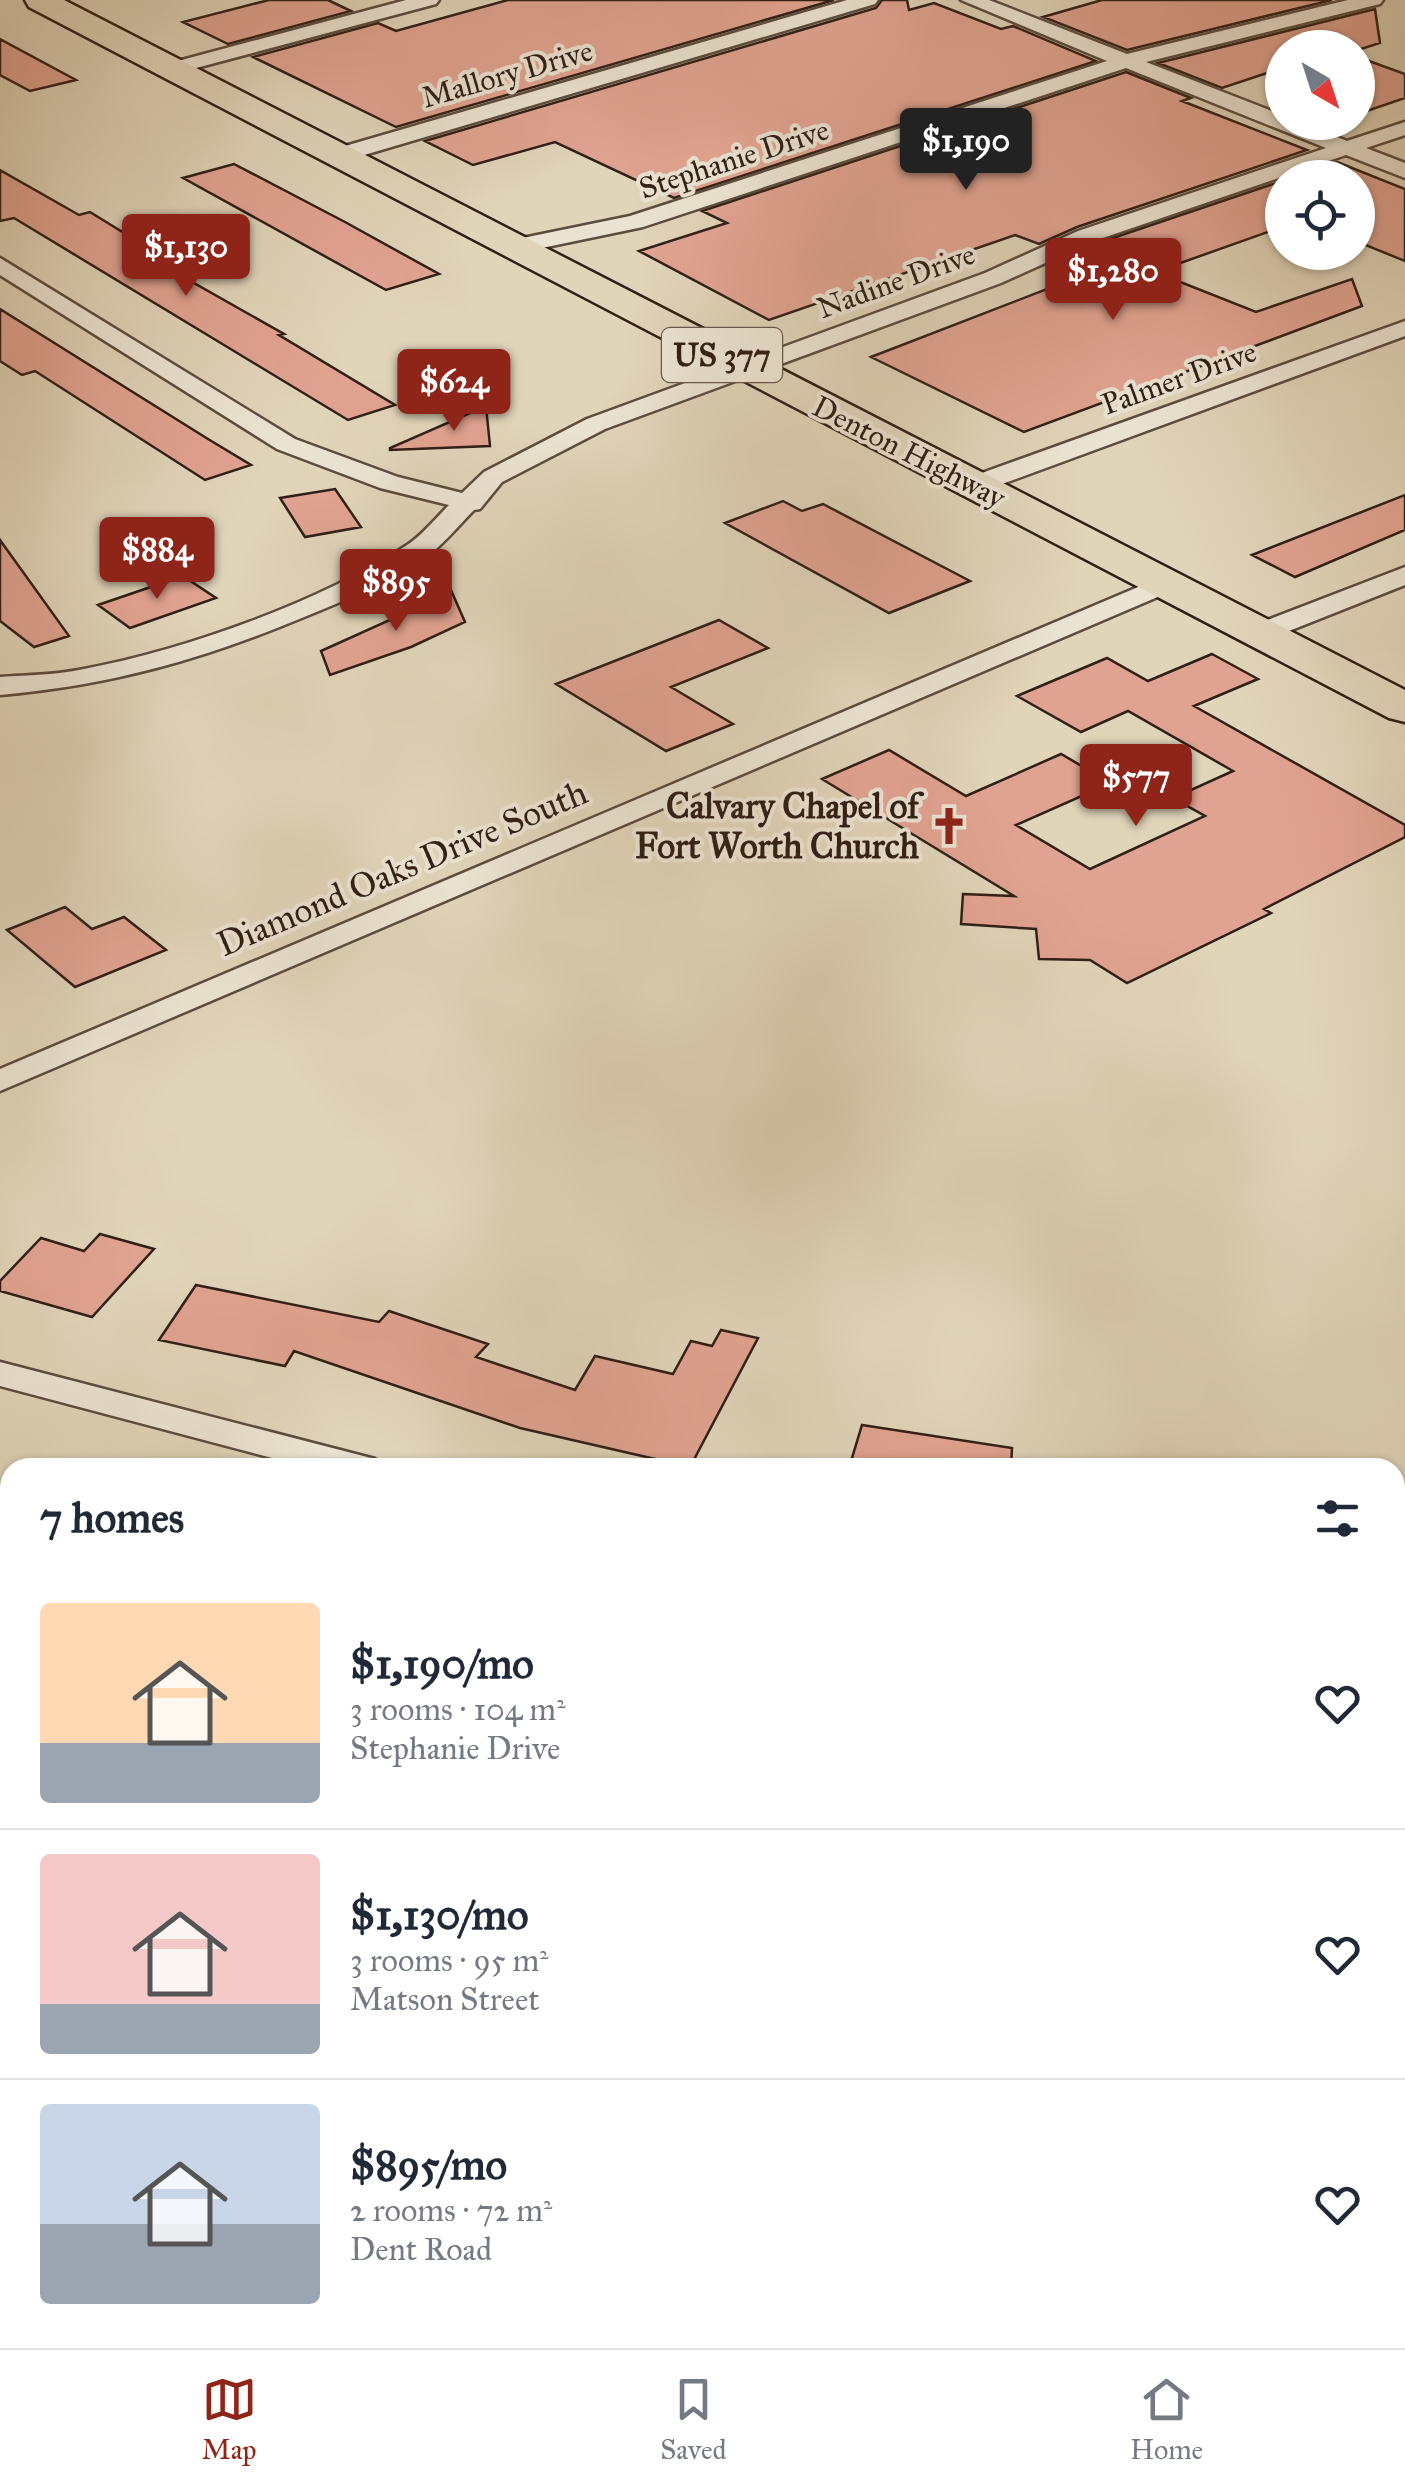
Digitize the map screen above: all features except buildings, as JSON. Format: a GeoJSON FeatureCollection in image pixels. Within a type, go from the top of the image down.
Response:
{"type":"FeatureCollection","features":[{"type":"Feature","properties":{"kind":"main road","name":"Denton Highway"},"geometry":{"type":"LineString","coordinates":[[40,0],[1405,708]]}},
{"type":"Feature","properties":{"kind":"street"},"geometry":{"type":"LineString","coordinates":[[170,69],[429,0]]}},
{"type":"Feature","properties":{"kind":"street","name":"Mallory Drive"},"geometry":{"type":"LineString","coordinates":[[336,156],[868,0]]}},
{"type":"Feature","properties":{"kind":"street"},"geometry":{"type":"LineString","coordinates":[[971,0],[1405,172]]}},
{"type":"Feature","properties":{"kind":"street","name":"Stephanie Drive"},"geometry":{"type":"LineString","coordinates":[[512,247],[634,222],[1231,31],[1373,0]]}},
{"type":"Feature","properties":{"kind":"street","name":"Nadine Drive"},"geometry":{"type":"LineString","coordinates":[[0,686],[79,679],[139,666],[244,632],[351,588],[418,551],[494,478],[596,424],[993,278],[1086,236],[1405,128]]}},
{"type":"Feature","properties":{"kind":"street"},"geometry":{"type":"LineString","coordinates":[[0,265],[286,444],[389,483],[471,503]]}},
{"type":"Feature","properties":{"kind":"street","name":"Palmer Drive"},"geometry":{"type":"LineString","coordinates":[[974,486],[1109,440],[1405,328]]}},
{"type":"Feature","properties":{"kind":"street"},"geometry":{"type":"LineString","coordinates":[[1259,633],[1405,575]]}},
{"type":"Feature","properties":{"kind":"street","name":"Diamond Oaks Drive South"},"geometry":{"type":"LineString","coordinates":[[0,1080],[1164,584]]}},
{"type":"Feature","properties":{"kind":"street"},"geometry":{"type":"LineString","coordinates":[[0,1374],[323,1458]]}},
{"type":"Feature","properties":{"kind":"place","name":"Calvary Chapel of Fort Worth Church"},"geometry":{"type":"Point","coordinates":[949,826]}}]}
